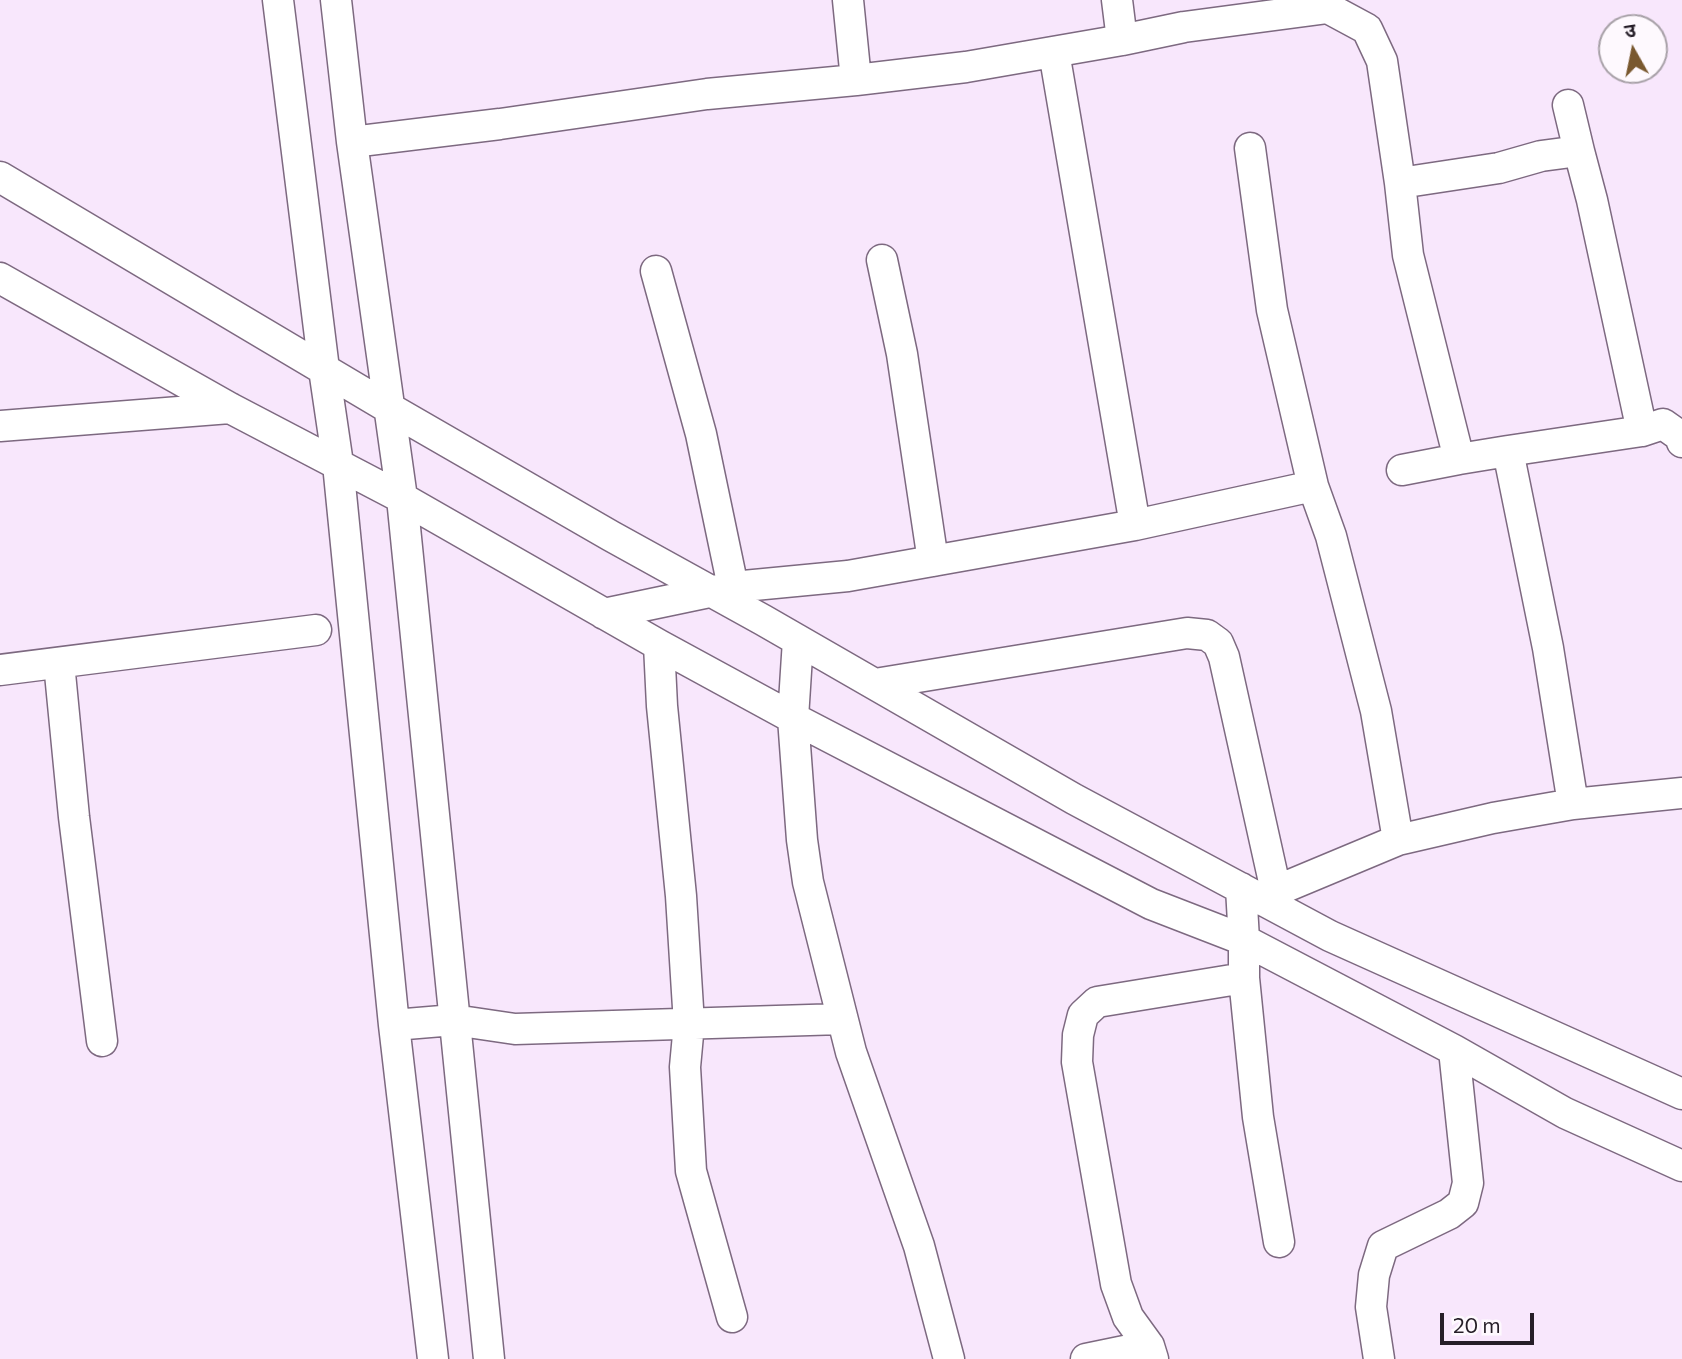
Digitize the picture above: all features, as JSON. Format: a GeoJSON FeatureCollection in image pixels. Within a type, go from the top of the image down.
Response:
{"type":"FeatureCollection","features":[{"type":"Feature","properties":{"kind":"street"},"geometry":{"type":"LineString","coordinates":[[278,0],[338,464],[394,1025],[433,1359]]}},
{"type":"Feature","properties":{"kind":"street"},"geometry":{"type":"LineString","coordinates":[[336,0],[352,142],[402,498],[489,1359]]}},
{"type":"Feature","properties":{"kind":"street"},"geometry":{"type":"LineString","coordinates":[[848,0],[856,80]]}},
{"type":"Feature","properties":{"kind":"street"},"geometry":{"type":"LineString","coordinates":[[1117,0],[1122,40]]}},
{"type":"Feature","properties":{"kind":"street"},"geometry":{"type":"LineString","coordinates":[[352,142],[500,124],[707,93],[966,67],[1328,4],[1367,29],[1382,61],[1408,255],[1459,459]]}},
{"type":"Feature","properties":{"kind":"street"},"geometry":{"type":"LineString","coordinates":[[1054,52],[1135,526]]}},
{"type":"Feature","properties":{"kind":"street"},"geometry":{"type":"LineString","coordinates":[[1568,105],[1592,200],[1642,431]]}},
{"type":"Feature","properties":{"kind":"street"},"geometry":{"type":"LineString","coordinates":[[1250,148],[1272,310],[1313,486],[1331,536],[1376,711],[1398,839]]}},
{"type":"Feature","properties":{"kind":"street"},"geometry":{"type":"LineString","coordinates":[[1400,183],[1499,168],[1541,156],[1579,150]]}},
{"type":"Feature","properties":{"kind":"street"},"geometry":{"type":"LineString","coordinates":[[0,177],[599,530],[722,589],[798,640],[1074,799],[1258,892],[1331,936],[1682,1094]]}},
{"type":"Feature","properties":{"kind":"street"},"geometry":{"type":"LineString","coordinates":[[882,260],[902,355],[933,561]]}},
{"type":"Feature","properties":{"kind":"street"},"geometry":{"type":"LineString","coordinates":[[656,271],[701,434],[722,589]]}},
{"type":"Feature","properties":{"kind":"street"},"geometry":{"type":"LineString","coordinates":[[0,278],[230,408],[402,498],[793,718],[1151,904],[1244,940],[1454,1050],[1565,1114],[1682,1166]]}},
{"type":"Feature","properties":{"kind":"street"},"geometry":{"type":"LineString","coordinates":[[0,426],[230,408]]}},
{"type":"Feature","properties":{"kind":"street"},"geometry":{"type":"LineString","coordinates":[[1402,470],[1642,431],[1664,424],[1680,436],[1682,442]]}},
{"type":"Feature","properties":{"kind":"street"},"geometry":{"type":"LineString","coordinates":[[1508,451],[1548,648],[1573,804]]}},
{"type":"Feature","properties":{"kind":"street"},"geometry":{"type":"LineString","coordinates":[[604,614],[722,589],[848,576],[1135,526],[1313,486]]}},
{"type":"Feature","properties":{"kind":"street"},"geometry":{"type":"LineString","coordinates":[[0,670],[316,630]]}},
{"type":"Feature","properties":{"kind":"street"},"geometry":{"type":"LineString","coordinates":[[875,684],[1187,633],[1208,635],[1218,643],[1224,657],[1258,892],[1244,940],[1244,978],[1258,1117],[1279,1242]]}},
{"type":"Feature","properties":{"kind":"street"},"geometry":{"type":"LineString","coordinates":[[798,640],[793,718],[807,883],[851,1052],[919,1247],[949,1359]]}},
{"type":"Feature","properties":{"kind":"street"},"geometry":{"type":"LineString","coordinates":[[659,645],[690,1024],[685,1067],[691,1171],[732,1317]]}},
{"type":"Feature","properties":{"kind":"street"},"geometry":{"type":"LineString","coordinates":[[59,663],[74,817],[102,1041]]}},
{"type":"Feature","properties":{"kind":"street"},"geometry":{"type":"LineString","coordinates":[[1258,892],[1398,839],[1573,804],[1682,793]]}},
{"type":"Feature","properties":{"kind":"street"},"geometry":{"type":"LineString","coordinates":[[1086,1359],[1151,1353],[1128,1317],[1116,1284],[1077,1062],[1078,1035],[1083,1015],[1097,1002],[1244,978]]}},
{"type":"Feature","properties":{"kind":"street"},"geometry":{"type":"LineString","coordinates":[[394,1025],[454,1020],[515,1028],[842,1019]]}},
{"type":"Feature","properties":{"kind":"street"},"geometry":{"type":"LineString","coordinates":[[1379,1359],[1371,1307],[1374,1275],[1383,1246],[1449,1214],[1463,1203],[1468,1183],[1454,1050]]}}]}
